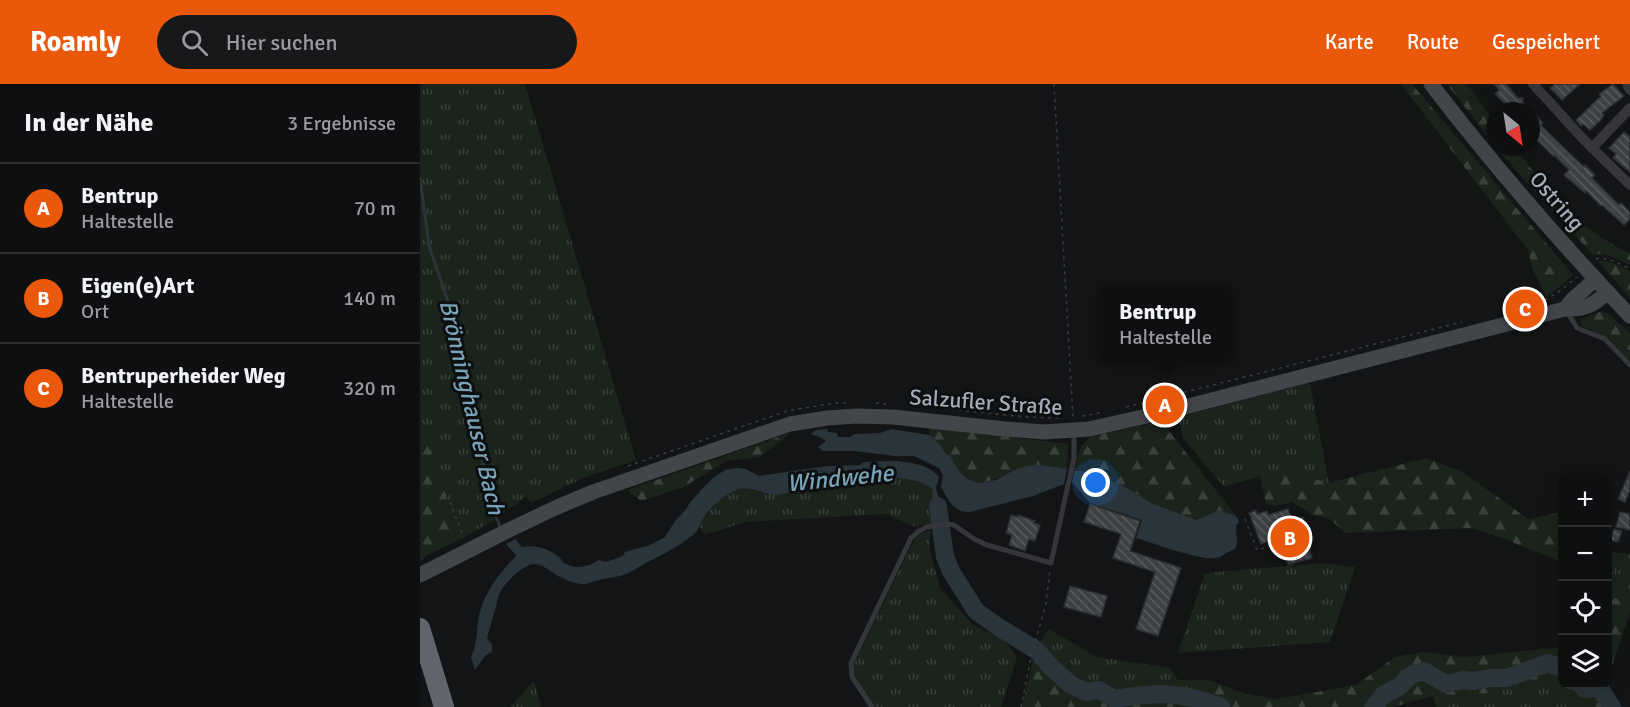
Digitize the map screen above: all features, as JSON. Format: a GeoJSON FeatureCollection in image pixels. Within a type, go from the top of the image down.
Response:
{"type":"FeatureCollection","features":[{"type":"Feature","properties":{"kind":"highway"},"geometry":{"type":"LineString","coordinates":[[420,628],[444,707]]}},
{"type":"Feature","properties":{"kind":"main road","name":"Ostring"},"geometry":{"type":"LineString","coordinates":[[1431,84],[1487,155],[1630,316]]}},
{"type":"Feature","properties":{"kind":"main road"},"geometry":{"type":"LineString","coordinates":[[1565,309],[1596,279]]}},
{"type":"Feature","properties":{"kind":"main road","name":"Salzufler Straße"},"geometry":{"type":"LineString","coordinates":[[420,575],[502,533],[593,492],[790,424],[857,416],[893,417],[1044,432],[1104,427],[1565,309],[1579,309],[1592,305],[1608,292]]}},
{"type":"Feature","properties":{"kind":"street"},"geometry":{"type":"LineString","coordinates":[[1533,84],[1630,185]]}},
{"type":"Feature","properties":{"kind":"street"},"geometry":{"type":"LineString","coordinates":[[1627,84],[1630,90]]}},
{"type":"Feature","properties":{"kind":"street"},"geometry":{"type":"LineString","coordinates":[[1592,148],[1630,108]]}},
{"type":"Feature","properties":{"kind":"lane"},"geometry":{"type":"LineString","coordinates":[[1565,309],[1577,328],[1605,339],[1630,365]]}},
{"type":"Feature","properties":{"kind":"lane"},"geometry":{"type":"LineString","coordinates":[[872,707],[852,677],[851,663],[911,538],[927,527],[954,525],[987,545],[1051,563],[1074,458],[1074,431]]}},
{"type":"Feature","properties":{"kind":"path"},"geometry":{"type":"LineString","coordinates":[[1054,84],[1074,431]]}},
{"type":"Feature","properties":{"kind":"path"},"geometry":{"type":"LineString","coordinates":[[1596,259],[1602,257],[1630,269]]}},
{"type":"Feature","properties":{"kind":"path"},"geometry":{"type":"LineString","coordinates":[[1543,301],[1573,280]]}},
{"type":"Feature","properties":{"kind":"path"},"geometry":{"type":"LineString","coordinates":[[1124,408],[1461,322]]}},
{"type":"Feature","properties":{"kind":"path"},"geometry":{"type":"LineString","coordinates":[[626,467],[787,411],[834,403],[853,403]]}},
{"type":"Feature","properties":{"kind":"path"},"geometry":{"type":"LineString","coordinates":[[873,403],[893,404]]}},
{"type":"Feature","properties":{"kind":"path"},"geometry":{"type":"LineString","coordinates":[[935,408],[1062,418]]}},
{"type":"Feature","properties":{"kind":"path"},"geometry":{"type":"LineString","coordinates":[[1083,416],[1103,412]]}},
{"type":"Feature","properties":{"kind":"path"},"geometry":{"type":"LineString","coordinates":[[450,502],[460,529]]}},
{"type":"Feature","properties":{"kind":"path"},"geometry":{"type":"LineString","coordinates":[[1245,519],[1257,550],[1282,543]]}},
{"type":"Feature","properties":{"kind":"path"},"geometry":{"type":"LineString","coordinates":[[1021,707],[1046,603],[1051,563]]}},
{"type":"Feature","properties":{"kind":"green space"},"geometry":{"type":"Polygon","coordinates":[[[423,84],[525,84],[636,460],[581,479],[531,503],[526,497],[494,520],[457,541],[445,492],[420,417],[420,86],[423,84]]]}},
{"type":"Feature","properties":{"kind":"green space"},"geometry":{"type":"Polygon","coordinates":[[[1401,84],[1412,84],[1573,275],[1555,291],[1546,296],[1533,270],[1528,250],[1401,84]]]}},
{"type":"Feature","properties":{"kind":"green space"},"geometry":{"type":"Polygon","coordinates":[[[1447,84],[1467,84],[1486,110],[1486,134],[1447,84]]]}},
{"type":"Feature","properties":{"kind":"green space"},"geometry":{"type":"Polygon","coordinates":[[[1504,156],[1521,156],[1566,208],[1596,234],[1630,253],[1630,265],[1607,255],[1593,255],[1504,156]]]}},
{"type":"Feature","properties":{"kind":"green space"},"geometry":{"type":"Polygon","coordinates":[[[1598,261],[1610,262],[1630,271],[1630,298],[1598,261]]]}},
{"type":"Feature","properties":{"kind":"green space"},"geometry":{"type":"Polygon","coordinates":[[[1602,311],[1630,333],[1630,362],[1609,338],[1582,326],[1580,319],[1602,311]]]}},
{"type":"Feature","properties":{"kind":"green space"},"geometry":{"type":"Polygon","coordinates":[[[1310,383],[1329,483],[1305,476],[1260,476],[1224,487],[1183,438],[1178,417],[1310,383]]]}},
{"type":"Feature","properties":{"kind":"green space"},"geometry":{"type":"Polygon","coordinates":[[[420,417],[445,492],[457,541],[427,555],[420,562],[420,417]]]}},
{"type":"Feature","properties":{"kind":"green space"},"geometry":{"type":"Polygon","coordinates":[[[1162,422],[1236,516],[1219,510],[1197,520],[1153,504],[1122,485],[1082,471],[1074,471],[1081,446],[1091,436],[1162,422]]]}},
{"type":"Feature","properties":{"kind":"green space"},"geometry":{"type":"Polygon","coordinates":[[[929,427],[1068,444],[1067,469],[1026,466],[989,481],[974,481],[968,479],[958,469],[950,455],[947,455],[930,435],[929,427]]]}},
{"type":"Feature","properties":{"kind":"green space"},"geometry":{"type":"Polygon","coordinates":[[[793,432],[759,457],[726,461],[682,488],[641,501],[627,490],[793,432]]]}},
{"type":"Feature","properties":{"kind":"green space"},"geometry":{"type":"Polygon","coordinates":[[[1426,458],[1461,471],[1528,519],[1558,513],[1558,561],[1472,528],[1345,533],[1330,519],[1313,515],[1292,502],[1275,506],[1266,504],[1260,476],[1305,476],[1329,483],[1426,458]]]}},
{"type":"Feature","properties":{"kind":"green space"},"geometry":{"type":"Polygon","coordinates":[[[883,477],[915,481],[932,489],[934,523],[914,526],[886,514],[745,522],[705,535],[700,527],[716,504],[727,494],[740,489],[781,495],[826,482],[883,477]]]}},
{"type":"Feature","properties":{"kind":"green space"},"geometry":{"type":"Polygon","coordinates":[[[930,531],[930,550],[940,588],[973,625],[1005,641],[1017,657],[1001,707],[875,707],[857,681],[854,663],[914,540],[922,533],[930,531]]]}},
{"type":"Feature","properties":{"kind":"green space"},"geometry":{"type":"Polygon","coordinates":[[[1612,552],[1630,554],[1630,603],[1612,597],[1612,552]]]}},
{"type":"Feature","properties":{"kind":"green space"},"geometry":{"type":"Polygon","coordinates":[[[1321,563],[1355,567],[1330,642],[1178,653],[1205,573],[1321,563]]]}},
{"type":"Feature","properties":{"kind":"green space"},"geometry":{"type":"Polygon","coordinates":[[[1612,597],[1630,603],[1630,612],[1612,665],[1612,597]]]}},
{"type":"Feature","properties":{"kind":"green space"},"geometry":{"type":"Polygon","coordinates":[[[1049,629],[1097,657],[1170,668],[1185,691],[1171,690],[1116,695],[1062,670],[1040,643],[1049,629]]]}},
{"type":"Feature","properties":{"kind":"green space"},"geometry":{"type":"Polygon","coordinates":[[[1040,643],[1062,670],[1115,695],[1184,691],[1177,680],[1207,680],[1247,694],[1277,699],[1356,685],[1395,657],[1424,652],[1464,657],[1558,647],[1558,681],[1542,679],[1510,689],[1488,693],[1429,697],[1393,707],[1022,707],[1032,664],[1040,643]]]}},
{"type":"Feature","properties":{"kind":"green space"},"geometry":{"type":"Polygon","coordinates":[[[1542,679],[1558,681],[1558,689],[1565,689],[1580,707],[1436,707],[1433,696],[1488,693],[1542,679]]]}},
{"type":"Feature","properties":{"kind":"green space"},"geometry":{"type":"Polygon","coordinates":[[[534,681],[541,707],[510,707],[534,681]]]}},
{"type":"Feature","properties":{"kind":"green space"},"geometry":{"type":"Polygon","coordinates":[[[1565,689],[1596,689],[1609,707],[1580,707],[1565,689]]]}},
{"type":"Feature","properties":{"kind":"water"},"geometry":{"type":"Polygon","coordinates":[[[827,429],[828,432],[837,433],[838,437],[880,433],[891,429],[930,435],[947,455],[950,455],[963,475],[974,482],[989,482],[1017,469],[1031,466],[1067,469],[1064,484],[1033,496],[970,512],[964,511],[952,505],[941,487],[943,475],[939,468],[914,456],[823,451],[818,447],[826,441],[811,434],[816,430],[827,429]]]}},
{"type":"Feature","properties":{"kind":"water"},"geometry":{"type":"Polygon","coordinates":[[[896,461],[925,467],[939,477],[936,488],[945,521],[934,523],[932,489],[922,483],[907,479],[872,478],[835,481],[776,495],[751,489],[736,490],[715,505],[693,535],[625,575],[584,584],[565,579],[540,565],[524,567],[505,584],[501,591],[487,638],[492,645],[492,652],[486,655],[475,670],[471,657],[475,647],[481,607],[493,584],[517,556],[506,544],[515,539],[522,547],[533,546],[548,550],[557,555],[562,562],[571,566],[590,565],[599,560],[606,562],[665,537],[701,490],[725,470],[746,469],[759,476],[828,466],[859,465],[864,462],[896,461]]]}},
{"type":"Feature","properties":{"kind":"water"},"geometry":{"type":"Polygon","coordinates":[[[1074,471],[1082,471],[1122,485],[1153,504],[1197,520],[1219,510],[1236,516],[1239,522],[1236,525],[1237,545],[1234,550],[1216,558],[1209,558],[1136,538],[1142,520],[1090,503],[1072,482],[1074,471]]]}},
{"type":"Feature","properties":{"kind":"water"},"geometry":{"type":"Polygon","coordinates":[[[1596,689],[1602,689],[1613,706],[1630,707],[1609,707],[1596,689]]]}},
{"type":"Feature","properties":{"kind":"building"},"geometry":{"type":"Polygon","coordinates":[[[1494,84],[1506,84],[1518,98],[1523,98],[1523,102],[1503,102],[1495,94],[1499,90],[1494,84]]]}},
{"type":"Feature","properties":{"kind":"building"},"geometry":{"type":"Polygon","coordinates":[[[1555,84],[1580,84],[1562,100],[1550,88],[1555,84]]]}},
{"type":"Feature","properties":{"kind":"building"},"geometry":{"type":"Polygon","coordinates":[[[1613,84],[1624,96],[1602,113],[1604,115],[1601,120],[1590,130],[1583,124],[1581,126],[1576,120],[1601,96],[1599,94],[1613,84]]]}},
{"type":"Feature","properties":{"kind":"building"},"geometry":{"type":"Polygon","coordinates":[[[1540,120],[1543,123],[1541,125],[1595,175],[1592,178],[1619,205],[1621,203],[1630,212],[1630,219],[1624,225],[1564,175],[1569,170],[1540,143],[1540,120]]]}},
{"type":"Feature","properties":{"kind":"building"},"geometry":{"type":"Polygon","coordinates":[[[1624,132],[1630,137],[1630,172],[1613,158],[1616,154],[1609,148],[1624,132]]]}},
{"type":"Feature","properties":{"kind":"building"},"geometry":{"type":"Polygon","coordinates":[[[1630,471],[1630,490],[1625,502],[1618,499],[1630,471]]]}},
{"type":"Feature","properties":{"kind":"building"},"geometry":{"type":"Polygon","coordinates":[[[1090,504],[1140,521],[1130,551],[1181,568],[1158,636],[1136,629],[1155,572],[1113,558],[1121,534],[1084,522],[1090,504]]]}},
{"type":"Feature","properties":{"kind":"building"},"geometry":{"type":"Polygon","coordinates":[[[1288,509],[1292,520],[1303,517],[1307,530],[1304,531],[1312,558],[1288,565],[1280,537],[1261,544],[1249,513],[1256,510],[1257,514],[1267,511],[1268,515],[1288,509]]]}},
{"type":"Feature","properties":{"kind":"building"},"geometry":{"type":"Polygon","coordinates":[[[1620,512],[1630,514],[1630,530],[1616,527],[1620,512]]]}},
{"type":"Feature","properties":{"kind":"building"},"geometry":{"type":"Polygon","coordinates":[[[1011,515],[1017,517],[1018,515],[1040,525],[1035,541],[1029,539],[1025,551],[1009,545],[1012,535],[1006,533],[1011,515]]]}},
{"type":"Feature","properties":{"kind":"building"},"geometry":{"type":"Polygon","coordinates":[[[1614,529],[1622,531],[1618,542],[1612,540],[1614,529]]]}},
{"type":"Feature","properties":{"kind":"building"},"geometry":{"type":"Polygon","coordinates":[[[1070,586],[1107,596],[1101,617],[1064,607],[1070,586]]]}},
{"type":"Feature","properties":{"kind":"waterway","name":"Brönninghauser Bach"},"geometry":{"type":"LineString","coordinates":[[420,178],[429,246],[450,307],[494,512],[501,529]]}},
{"type":"Feature","properties":{"kind":"waterway","name":"Windwehe"},"geometry":{"type":"LineString","coordinates":[[938,506],[945,557],[976,611],[1036,650],[1070,684],[1086,692],[1099,690],[1114,699],[1168,694],[1194,698],[1221,707]]}},
{"type":"Feature","properties":{"kind":"waterway","name":"Windwehe"},"geometry":{"type":"LineString","coordinates":[[1374,707],[1383,695],[1400,686],[1411,675],[1424,671],[1446,684],[1463,680],[1507,678],[1548,663],[1558,667]]}},
{"type":"Feature","properties":{"kind":"waterway","name":"Windwehe"},"geometry":{"type":"LineString","coordinates":[[1600,689],[1612,707]]}},
{"type":"Feature","properties":{"kind":"place","name":"Bentruperheider Weg"},"geometry":{"type":"Point","coordinates":[1525,309]}},
{"type":"Feature","properties":{"kind":"place","name":"Bentrup"},"geometry":{"type":"Point","coordinates":[1165,405]}},
{"type":"Feature","properties":{"kind":"place","name":"Eigen(e)Art"},"geometry":{"type":"Point","coordinates":[1290,538]}}]}
